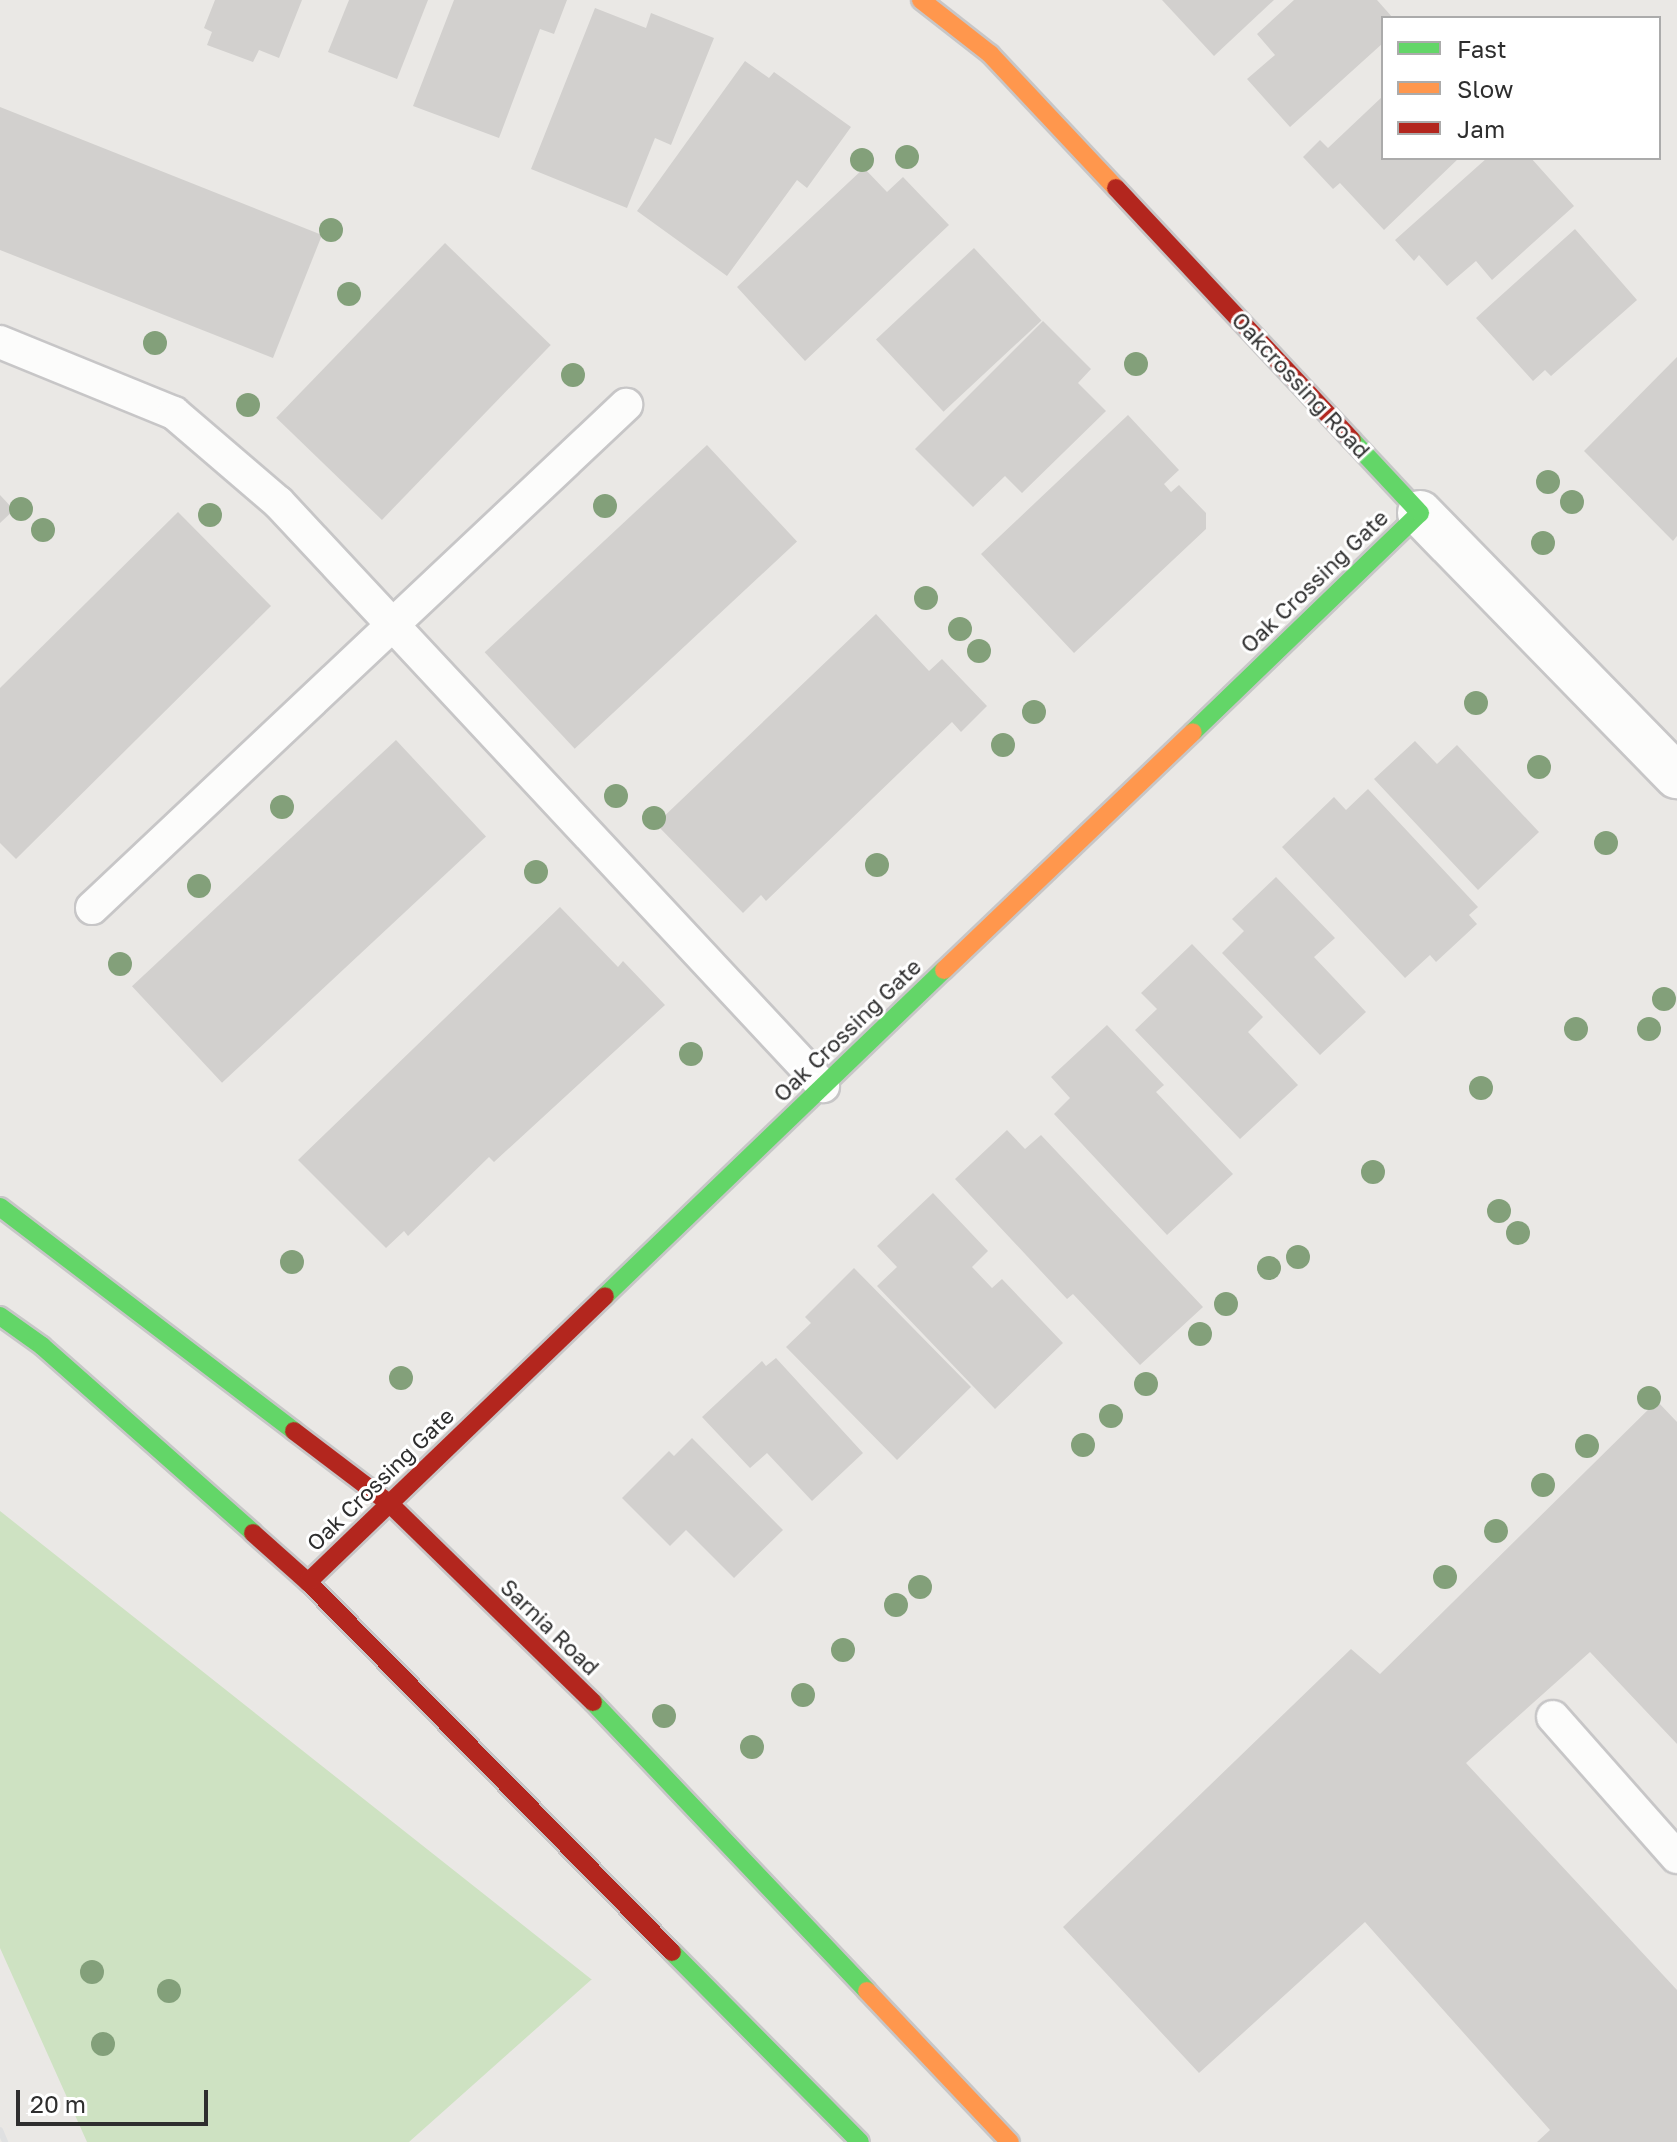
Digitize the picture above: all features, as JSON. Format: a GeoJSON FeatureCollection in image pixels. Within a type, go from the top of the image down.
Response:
{"type":"FeatureCollection","features":[{"type":"Feature","properties":{"kind":"main road","name":"Oakcrossing Road"},"geometry":{"type":"LineString","coordinates":[[921,0],[990,54],[1420,513]]}},
{"type":"Feature","properties":{"kind":"main road","name":"Oak Crossing Gate"},"geometry":{"type":"LineString","coordinates":[[308,1582],[1420,513]]}},
{"type":"Feature","properties":{"kind":"main road","name":"Sarnia Road"},"geometry":{"type":"LineString","coordinates":[[0,1207],[389,1503],[625,1734],[1010,2142]]}},
{"type":"Feature","properties":{"kind":"main road"},"geometry":{"type":"LineString","coordinates":[[0,1316],[42,1346],[308,1582],[860,2142]]}},
{"type":"Feature","properties":{"kind":"street","name":"Oakcrossing Road"},"geometry":{"type":"LineString","coordinates":[[1420,513],[1677,776]]}},
{"type":"Feature","properties":{"kind":"lane"},"geometry":{"type":"LineString","coordinates":[[0,342],[174,413],[278,502],[823,1086]]}},
{"type":"Feature","properties":{"kind":"lane"},"geometry":{"type":"LineString","coordinates":[[92,908],[626,405]]}},
{"type":"Feature","properties":{"kind":"lane"},"geometry":{"type":"LineString","coordinates":[[1553,1717],[1677,1857]]}},
{"type":"Feature","properties":{"kind":"green space"},"geometry":{"type":"Polygon","coordinates":[[[0,1511],[592,1979],[409,2142],[87,2142],[0,1948],[0,1511]]]}},
{"type":"Feature","properties":{"kind":"building"},"geometry":{"type":"Polygon","coordinates":[[[215,0],[302,0],[279,58],[259,50],[253,62],[207,45],[212,32],[204,28],[215,0]]]}},
{"type":"Feature","properties":{"kind":"building"},"geometry":{"type":"Polygon","coordinates":[[[349,0],[428,0],[397,79],[328,52],[349,0]]]}},
{"type":"Feature","properties":{"kind":"building"},"geometry":{"type":"Polygon","coordinates":[[[454,0],[567,0],[554,34],[540,29],[499,138],[413,106],[454,0]]]}},
{"type":"Feature","properties":{"kind":"building"},"geometry":{"type":"Polygon","coordinates":[[[1162,0],[1274,0],[1214,56],[1162,0]]]}},
{"type":"Feature","properties":{"kind":"building"},"geometry":{"type":"Polygon","coordinates":[[[1294,0],[1377,0],[1391,16],[1381,16],[1381,45],[1290,127],[1247,79],[1275,55],[1257,34],[1294,0]]]}},
{"type":"Feature","properties":{"kind":"building"},"geometry":{"type":"Polygon","coordinates":[[[595,8],[646,28],[651,13],[714,38],[671,145],[655,138],[627,208],[531,169],[595,8]]]}},
{"type":"Feature","properties":{"kind":"building"},"geometry":{"type":"Polygon","coordinates":[[[745,61],[769,78],[774,72],[851,127],[807,188],[797,180],[727,276],[637,211],[745,61]]]}},
{"type":"Feature","properties":{"kind":"building"},"geometry":{"type":"Polygon","coordinates":[[[1381,98],[1381,160],[1457,160],[1384,230],[1340,183],[1333,189],[1303,157],[1320,140],[1328,148],[1381,98]]]}},
{"type":"Feature","properties":{"kind":"building"},"geometry":{"type":"Polygon","coordinates":[[[0,107],[322,235],[273,358],[0,250],[0,107]]]}},
{"type":"Feature","properties":{"kind":"building"},"geometry":{"type":"Polygon","coordinates":[[[1485,160],[1533,160],[1574,206],[1492,280],[1476,261],[1447,286],[1419,255],[1414,261],[1395,240],[1485,160]]]}},
{"type":"Feature","properties":{"kind":"building"},"geometry":{"type":"Polygon","coordinates":[[[864,168],[887,192],[903,177],[949,225],[805,361],[737,287],[864,168]]]}},
{"type":"Feature","properties":{"kind":"building"},"geometry":{"type":"Polygon","coordinates":[[[1575,229],[1637,300],[1551,376],[1545,370],[1533,381],[1476,318],[1575,229]]]}},
{"type":"Feature","properties":{"kind":"building"},"geometry":{"type":"Polygon","coordinates":[[[445,243],[551,345],[382,520],[276,418],[445,243]]]}},
{"type":"Feature","properties":{"kind":"building"},"geometry":{"type":"Polygon","coordinates":[[[974,248],[1042,320],[944,412],[876,339],[974,248]]]}},
{"type":"Feature","properties":{"kind":"building"},"geometry":{"type":"Polygon","coordinates":[[[1043,321],[1091,369],[1078,383],[1106,411],[1022,493],[1005,476],[973,507],[915,449],[1043,321]]]}},
{"type":"Feature","properties":{"kind":"building"},"geometry":{"type":"Polygon","coordinates":[[[1677,357],[1677,536],[1673,541],[1584,451],[1677,357]]]}},
{"type":"Feature","properties":{"kind":"building"},"geometry":{"type":"Polygon","coordinates":[[[1128,415],[1179,470],[1164,484],[1171,492],[1179,485],[1206,513],[1206,529],[1074,653],[981,554],[1128,415]]]}},
{"type":"Feature","properties":{"kind":"building"},"geometry":{"type":"Polygon","coordinates":[[[707,445],[797,542],[575,749],[485,652],[707,445]]]}},
{"type":"Feature","properties":{"kind":"building"},"geometry":{"type":"Polygon","coordinates":[[[0,495],[14,510],[0,523],[0,495]]]}},
{"type":"Feature","properties":{"kind":"building"},"geometry":{"type":"Polygon","coordinates":[[[178,512],[271,606],[16,859],[0,843],[0,688],[178,512]]]}},
{"type":"Feature","properties":{"kind":"building"},"geometry":{"type":"Polygon","coordinates":[[[876,614],[929,671],[942,659],[987,706],[961,732],[952,722],[766,901],[761,895],[743,913],[656,824],[876,614]]]}},
{"type":"Feature","properties":{"kind":"building"},"geometry":{"type":"Polygon","coordinates":[[[396,740],[486,837],[222,1083],[132,986],[396,740]]]}},
{"type":"Feature","properties":{"kind":"building"},"geometry":{"type":"Polygon","coordinates":[[[1415,741],[1437,764],[1457,745],[1539,832],[1478,890],[1374,779],[1415,741]]]}},
{"type":"Feature","properties":{"kind":"building"},"geometry":{"type":"Polygon","coordinates":[[[1368,789],[1478,907],[1469,915],[1477,924],[1436,962],[1430,955],[1405,978],[1282,847],[1334,797],[1346,810],[1368,789]]]}},
{"type":"Feature","properties":{"kind":"building"},"geometry":{"type":"Polygon","coordinates":[[[1276,877],[1335,938],[1314,957],[1366,1012],[1320,1055],[1222,953],[1244,931],[1232,919],[1276,877]]]}},
{"type":"Feature","properties":{"kind":"building"},"geometry":{"type":"Polygon","coordinates":[[[560,907],[618,967],[623,961],[665,1005],[494,1162],[489,1157],[408,1236],[404,1231],[386,1248],[298,1160],[560,907]]]}},
{"type":"Feature","properties":{"kind":"building"},"geometry":{"type":"Polygon","coordinates":[[[1192,944],[1263,1017],[1248,1032],[1298,1085],[1240,1139],[1135,1030],[1157,1009],[1141,993],[1192,944]]]}},
{"type":"Feature","properties":{"kind":"building"},"geometry":{"type":"Polygon","coordinates":[[[1107,1025],[1164,1085],[1156,1092],[1233,1174],[1167,1235],[1054,1114],[1070,1098],[1051,1077],[1107,1025]]]}},
{"type":"Feature","properties":{"kind":"building"},"geometry":{"type":"Polygon","coordinates":[[[1007,1130],[1025,1149],[1041,1135],[1203,1307],[1140,1365],[1073,1294],[1067,1299],[955,1179],[1007,1130]]]}},
{"type":"Feature","properties":{"kind":"building"},"geometry":{"type":"Polygon","coordinates":[[[933,1193],[988,1251],[972,1267],[992,1288],[1002,1279],[1063,1343],[995,1409],[877,1286],[897,1267],[877,1246],[933,1193]]]}},
{"type":"Feature","properties":{"kind":"building"},"geometry":{"type":"Polygon","coordinates":[[[854,1268],[971,1387],[897,1460],[786,1347],[811,1323],[805,1317],[854,1268]]]}},
{"type":"Feature","properties":{"kind":"building"},"geometry":{"type":"Polygon","coordinates":[[[776,1358],[863,1453],[812,1501],[767,1453],[750,1468],[702,1417],[762,1361],[766,1366],[776,1358]]]}},
{"type":"Feature","properties":{"kind":"building"},"geometry":{"type":"Polygon","coordinates":[[[1657,1401],[1677,1422],[1677,1744],[1590,1652],[1466,1763],[1677,1990],[1677,2142],[1537,2142],[1550,2130],[1365,1922],[1199,2073],[1063,1927],[1351,1649],[1380,1674],[1657,1401]]]}},
{"type":"Feature","properties":{"kind":"building"},"geometry":{"type":"Polygon","coordinates":[[[692,1438],[783,1530],[734,1578],[686,1530],[670,1546],[622,1498],[669,1451],[674,1456],[692,1438]]]}},
{"type":"Feature","properties":{"kind":"railway"},"geometry":{"type":"LineString","coordinates":[[0,2130],[5,2142]]}},
{"type":"Feature","properties":{"kind":"traffic: fast"},"geometry":{"type":"LineString","coordinates":[[1193,732],[1420,513],[1352,440]]}},
{"type":"Feature","properties":{"kind":"traffic: fast"},"geometry":{"type":"LineString","coordinates":[[605,1296],[944,970]]}},
{"type":"Feature","properties":{"kind":"traffic: fast"},"geometry":{"type":"LineString","coordinates":[[0,1207],[294,1431]]}},
{"type":"Feature","properties":{"kind":"traffic: fast"},"geometry":{"type":"LineString","coordinates":[[0,1316],[42,1346],[253,1533]]}},
{"type":"Feature","properties":{"kind":"traffic: fast"},"geometry":{"type":"LineString","coordinates":[[593,1702],[867,1991]]}},
{"type":"Feature","properties":{"kind":"traffic: fast"},"geometry":{"type":"LineString","coordinates":[[672,1952],[860,2142]]}},
{"type":"Feature","properties":{"kind":"traffic: slow"},"geometry":{"type":"LineString","coordinates":[[921,0],[990,54],[1116,188]]}},
{"type":"Feature","properties":{"kind":"traffic: slow"},"geometry":{"type":"LineString","coordinates":[[944,970],[1193,732]]}},
{"type":"Feature","properties":{"kind":"traffic: slow"},"geometry":{"type":"LineString","coordinates":[[867,1991],[1010,2142]]}},
{"type":"Feature","properties":{"kind":"traffic: jam"},"geometry":{"type":"LineString","coordinates":[[1116,188],[1352,440]]}},
{"type":"Feature","properties":{"kind":"traffic: jam"},"geometry":{"type":"LineString","coordinates":[[308,1582],[605,1296]]}},
{"type":"Feature","properties":{"kind":"traffic: jam"},"geometry":{"type":"LineString","coordinates":[[294,1431],[389,1503],[593,1702]]}},
{"type":"Feature","properties":{"kind":"traffic: jam"},"geometry":{"type":"LineString","coordinates":[[253,1533],[308,1582],[672,1952]]}}]}
